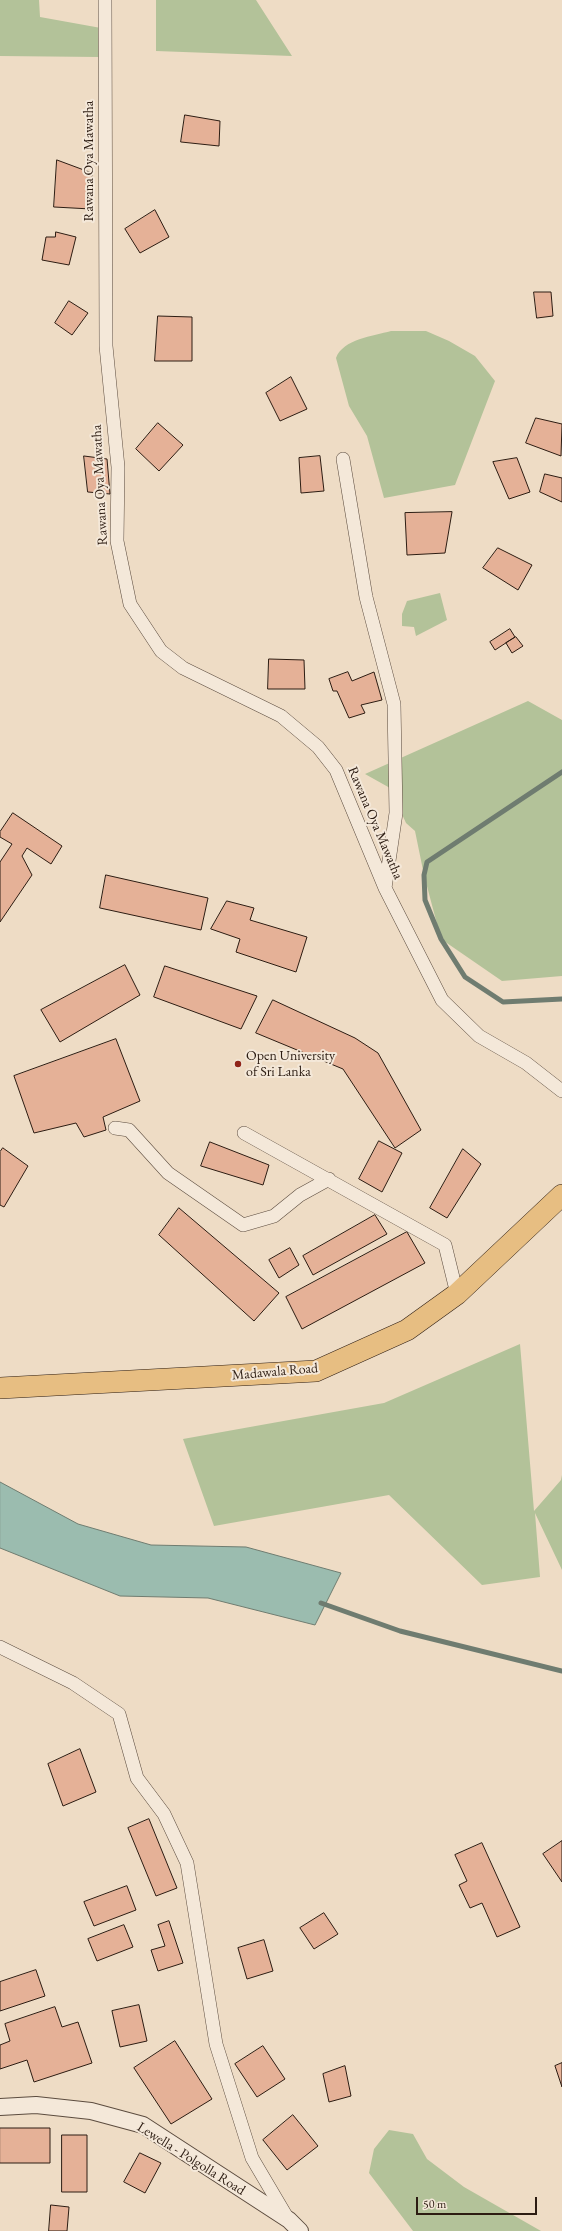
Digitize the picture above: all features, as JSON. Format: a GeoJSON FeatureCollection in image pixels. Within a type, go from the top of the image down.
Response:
{"type":"FeatureCollection","features":[{"type":"Feature","properties":{"kind":"main road","name":"Madawala Road"},"geometry":{"type":"LineString","coordinates":[[0,1388],[316,1371],[407,1330],[457,1294],[562,1194]]}},
{"type":"Feature","properties":{"kind":"street","name":"Rawana Oya Mawatha"},"geometry":{"type":"LineString","coordinates":[[105,0],[103,27],[106,346],[118,467],[117,541],[130,604],[161,651],[183,668],[281,716],[318,747],[336,770],[385,888],[442,1000],[479,1036],[526,1063],[562,1091]]}},
{"type":"Feature","properties":{"kind":"street"},"geometry":{"type":"LineString","coordinates":[[343,459],[366,597],[394,704],[396,813],[385,888]]}},
{"type":"Feature","properties":{"kind":"street"},"geometry":{"type":"LineString","coordinates":[[115,1128],[129,1130],[168,1173],[243,1225],[274,1216],[300,1195],[329,1179]]}},
{"type":"Feature","properties":{"kind":"street"},"geometry":{"type":"LineString","coordinates":[[244,1133],[446,1245],[457,1294]]}},
{"type":"Feature","properties":{"kind":"street"},"geometry":{"type":"LineString","coordinates":[[0,1647],[73,1683],[119,1714],[137,1778],[164,1814],[187,1863],[216,2044],[252,2158],[289,2220]]}},
{"type":"Feature","properties":{"kind":"street","name":"Lewella - Polgolla Road"},"geometry":{"type":"LineString","coordinates":[[0,2107],[36,2105],[91,2111],[143,2125],[289,2220],[300,2231]]}},
{"type":"Feature","properties":{"kind":"shaded area"},"geometry":{"type":"Polygon","coordinates":[[[0,0],[39,0],[40,17],[101,28],[99,57],[0,56],[0,0]]]}},
{"type":"Feature","properties":{"kind":"shaded area"},"geometry":{"type":"Polygon","coordinates":[[[156,0],[256,0],[292,56],[156,51],[156,0]]]}},
{"type":"Feature","properties":{"kind":"shaded area"},"geometry":{"type":"Polygon","coordinates":[[[391,331],[426,331],[449,341],[475,356],[495,381],[455,485],[384,498],[367,436],[349,406],[336,358],[345,346],[352,342],[391,331]]]}},
{"type":"Feature","properties":{"kind":"shaded area"},"geometry":{"type":"Polygon","coordinates":[[[440,593],[447,620],[416,636],[414,627],[402,626],[402,614],[407,601],[440,593]]]}},
{"type":"Feature","properties":{"kind":"shaded area"},"geometry":{"type":"Polygon","coordinates":[[[528,701],[562,720],[562,976],[502,981],[441,939],[424,875],[415,831],[406,823],[390,788],[365,774],[528,701]]]}},
{"type":"Feature","properties":{"kind":"shaded area"},"geometry":{"type":"Polygon","coordinates":[[[520,1344],[534,1511],[561,1480],[562,1475],[562,1570],[535,1513],[540,1577],[482,1585],[389,1495],[214,1526],[183,1439],[384,1403],[520,1344]]]}},
{"type":"Feature","properties":{"kind":"shaded area"},"geometry":{"type":"Polygon","coordinates":[[[0,1482],[78,1524],[151,1545],[246,1547],[341,1573],[315,1625],[208,1598],[120,1596],[0,1548],[0,1482]]]}},
{"type":"Feature","properties":{"kind":"shaded area"},"geometry":{"type":"Polygon","coordinates":[[[389,2130],[413,2134],[427,2159],[464,2187],[541,2231],[413,2231],[369,2173],[374,2149],[389,2130]]]}},
{"type":"Feature","properties":{"kind":"building"},"geometry":{"type":"Polygon","coordinates":[[[185,115],[220,121],[219,146],[181,142],[185,115]]]}},
{"type":"Feature","properties":{"kind":"building"},"geometry":{"type":"Polygon","coordinates":[[[57,160],[92,173],[91,209],[54,207],[57,160]]]}},
{"type":"Feature","properties":{"kind":"building"},"geometry":{"type":"Polygon","coordinates":[[[155,210],[169,237],[140,253],[125,229],[155,210]]]}},
{"type":"Feature","properties":{"kind":"building"},"geometry":{"type":"Polygon","coordinates":[[[56,232],[76,237],[69,265],[42,260],[46,237],[55,237],[56,232]]]}},
{"type":"Feature","properties":{"kind":"building"},"geometry":{"type":"Polygon","coordinates":[[[534,292],[551,292],[553,316],[537,318],[534,292]]]}},
{"type":"Feature","properties":{"kind":"building"},"geometry":{"type":"Polygon","coordinates":[[[69,301],[88,313],[72,335],[55,323],[69,301]]]}},
{"type":"Feature","properties":{"kind":"building"},"geometry":{"type":"Polygon","coordinates":[[[158,316],[192,317],[192,361],[155,361],[158,316]]]}},
{"type":"Feature","properties":{"kind":"building"},"geometry":{"type":"Polygon","coordinates":[[[291,377],[307,409],[280,421],[266,393],[291,377]]]}},
{"type":"Feature","properties":{"kind":"building"},"geometry":{"type":"Polygon","coordinates":[[[536,418],[562,424],[561,456],[526,443],[536,418]]]}},
{"type":"Feature","properties":{"kind":"building"},"geometry":{"type":"Polygon","coordinates":[[[158,423],[183,445],[159,471],[136,449],[158,423]]]}},
{"type":"Feature","properties":{"kind":"building"},"geometry":{"type":"Polygon","coordinates":[[[84,456],[107,459],[110,494],[88,492],[84,456]]]}},
{"type":"Feature","properties":{"kind":"building"},"geometry":{"type":"Polygon","coordinates":[[[320,456],[324,491],[301,493],[299,458],[320,456]]]}},
{"type":"Feature","properties":{"kind":"building"},"geometry":{"type":"Polygon","coordinates":[[[517,458],[530,492],[509,499],[493,462],[517,458]]]}},
{"type":"Feature","properties":{"kind":"building"},"geometry":{"type":"Polygon","coordinates":[[[545,474],[562,478],[562,502],[540,492],[545,474]]]}},
{"type":"Feature","properties":{"kind":"building"},"geometry":{"type":"Polygon","coordinates":[[[452,512],[445,553],[407,555],[405,513],[452,512]]]}},
{"type":"Feature","properties":{"kind":"building"},"geometry":{"type":"Polygon","coordinates":[[[498,548],[532,565],[518,590],[483,568],[498,548]]]}},
{"type":"Feature","properties":{"kind":"building"},"geometry":{"type":"Polygon","coordinates":[[[510,629],[515,637],[495,650],[490,642],[510,629]]]}},
{"type":"Feature","properties":{"kind":"building"},"geometry":{"type":"Polygon","coordinates":[[[516,637],[523,646],[512,653],[506,643],[516,637]]]}},
{"type":"Feature","properties":{"kind":"building"},"geometry":{"type":"Polygon","coordinates":[[[269,659],[304,660],[305,689],[268,689],[269,659]]]}},
{"type":"Feature","properties":{"kind":"building"},"geometry":{"type":"Polygon","coordinates":[[[348,672],[352,681],[374,672],[382,700],[361,705],[365,713],[349,718],[337,691],[333,691],[329,679],[348,672]]]}},
{"type":"Feature","properties":{"kind":"building"},"geometry":{"type":"Polygon","coordinates":[[[13,813],[62,846],[51,864],[27,848],[22,856],[32,875],[0,922],[0,862],[12,844],[0,837],[0,832],[13,813]]]}},
{"type":"Feature","properties":{"kind":"building"},"geometry":{"type":"Polygon","coordinates":[[[106,875],[208,898],[201,930],[100,908],[106,875]]]}},
{"type":"Feature","properties":{"kind":"building"},"geometry":{"type":"Polygon","coordinates":[[[227,901],[254,908],[250,920],[307,937],[296,972],[236,952],[240,939],[211,929],[227,901]]]}},
{"type":"Feature","properties":{"kind":"building"},"geometry":{"type":"Polygon","coordinates":[[[125,965],[140,995],[60,1042],[41,1010],[125,965]]]}},
{"type":"Feature","properties":{"kind":"building"},"geometry":{"type":"Polygon","coordinates":[[[165,966],[257,996],[241,1029],[154,997],[165,966]]]}},
{"type":"Feature","properties":{"kind":"building"},"geometry":{"type":"Polygon","coordinates":[[[273,1000],[355,1038],[378,1053],[421,1130],[395,1148],[343,1069],[256,1033],[273,1000]]]}},
{"type":"Feature","properties":{"kind":"building"},"geometry":{"type":"Polygon","coordinates":[[[116,1039],[140,1101],[103,1117],[106,1130],[84,1137],[76,1123],[34,1133],[14,1076],[116,1039]]]}},
{"type":"Feature","properties":{"kind":"building"},"geometry":{"type":"Polygon","coordinates":[[[379,1141],[402,1153],[382,1192],[359,1179],[379,1141]]]}},
{"type":"Feature","properties":{"kind":"building"},"geometry":{"type":"Polygon","coordinates":[[[210,1142],[269,1165],[263,1185],[201,1166],[210,1142]]]}},
{"type":"Feature","properties":{"kind":"building"},"geometry":{"type":"Polygon","coordinates":[[[3,1148],[28,1166],[4,1207],[0,1205],[0,1152],[3,1148]]]}},
{"type":"Feature","properties":{"kind":"building"},"geometry":{"type":"Polygon","coordinates":[[[463,1149],[481,1164],[447,1218],[430,1208],[463,1149]]]}},
{"type":"Feature","properties":{"kind":"building"},"geometry":{"type":"Polygon","coordinates":[[[179,1208],[279,1293],[254,1321],[159,1235],[179,1208]]]}},
{"type":"Feature","properties":{"kind":"building"},"geometry":{"type":"Polygon","coordinates":[[[375,1215],[387,1234],[313,1275],[303,1256],[375,1215]]]}},
{"type":"Feature","properties":{"kind":"building"},"geometry":{"type":"Polygon","coordinates":[[[407,1232],[425,1263],[302,1329],[286,1297],[407,1232]]]}},
{"type":"Feature","properties":{"kind":"building"},"geometry":{"type":"Polygon","coordinates":[[[290,1248],[299,1265],[279,1278],[269,1260],[290,1248]]]}},
{"type":"Feature","properties":{"kind":"building"},"geometry":{"type":"Polygon","coordinates":[[[80,1749],[96,1792],[63,1806],[48,1764],[80,1749]]]}},
{"type":"Feature","properties":{"kind":"building"},"geometry":{"type":"Polygon","coordinates":[[[149,1819],[177,1888],[156,1896],[128,1828],[149,1819]]]}},
{"type":"Feature","properties":{"kind":"building"},"geometry":{"type":"Polygon","coordinates":[[[562,1841],[562,1882],[543,1854],[562,1841]]]}},
{"type":"Feature","properties":{"kind":"building"},"geometry":{"type":"Polygon","coordinates":[[[482,1843],[520,1927],[497,1937],[482,1903],[470,1908],[459,1885],[467,1881],[455,1855],[482,1843]]]}},
{"type":"Feature","properties":{"kind":"building"},"geometry":{"type":"Polygon","coordinates":[[[127,1886],[136,1910],[94,1926],[84,1902],[127,1886]]]}},
{"type":"Feature","properties":{"kind":"building"},"geometry":{"type":"Polygon","coordinates":[[[324,1913],[338,1934],[314,1949],[300,1928],[324,1913]]]}},
{"type":"Feature","properties":{"kind":"building"},"geometry":{"type":"Polygon","coordinates":[[[169,1921],[183,1963],[158,1971],[151,1950],[165,1946],[158,1925],[169,1921]]]}},
{"type":"Feature","properties":{"kind":"building"},"geometry":{"type":"Polygon","coordinates":[[[124,1925],[133,1947],[97,1961],[88,1939],[124,1925]]]}},
{"type":"Feature","properties":{"kind":"building"},"geometry":{"type":"Polygon","coordinates":[[[264,1940],[273,1971],[247,1979],[238,1948],[264,1940]]]}},
{"type":"Feature","properties":{"kind":"building"},"geometry":{"type":"Polygon","coordinates":[[[36,1970],[45,1996],[0,2011],[0,1982],[36,1970]]]}},
{"type":"Feature","properties":{"kind":"building"},"geometry":{"type":"Polygon","coordinates":[[[139,2005],[147,2041],[120,2047],[112,2011],[139,2005]]]}},
{"type":"Feature","properties":{"kind":"building"},"geometry":{"type":"Polygon","coordinates":[[[55,2007],[62,2027],[78,2022],[92,2063],[34,2082],[27,2060],[0,2069],[0,2045],[10,2041],[5,2024],[55,2007]]]}},
{"type":"Feature","properties":{"kind":"building"},"geometry":{"type":"Polygon","coordinates":[[[175,2041],[212,2099],[171,2124],[134,2068],[175,2041]]]}},
{"type":"Feature","properties":{"kind":"building"},"geometry":{"type":"Polygon","coordinates":[[[263,2046],[285,2079],[257,2097],[235,2064],[263,2046]]]}},
{"type":"Feature","properties":{"kind":"building"},"geometry":{"type":"Polygon","coordinates":[[[562,2063],[562,2087],[555,2066],[562,2063]]]}},
{"type":"Feature","properties":{"kind":"building"},"geometry":{"type":"Polygon","coordinates":[[[345,2066],[351,2096],[329,2102],[323,2074],[345,2066]]]}},
{"type":"Feature","properties":{"kind":"building"},"geometry":{"type":"Polygon","coordinates":[[[293,2115],[318,2146],[287,2170],[263,2140],[293,2115]]]}},
{"type":"Feature","properties":{"kind":"building"},"geometry":{"type":"Polygon","coordinates":[[[0,2128],[50,2128],[50,2163],[0,2163],[0,2128]]]}},
{"type":"Feature","properties":{"kind":"building"},"geometry":{"type":"Polygon","coordinates":[[[62,2135],[87,2135],[87,2192],[62,2192],[62,2135]]]}},
{"type":"Feature","properties":{"kind":"building"},"geometry":{"type":"Polygon","coordinates":[[[140,2153],[161,2163],[145,2193],[124,2182],[140,2153]]]}},
{"type":"Feature","properties":{"kind":"building"},"geometry":{"type":"Polygon","coordinates":[[[51,2205],[69,2207],[67,2231],[49,2231],[51,2205]]]}},
{"type":"Feature","properties":{"kind":"waterway"},"geometry":{"type":"LineString","coordinates":[[562,772],[427,862],[424,875],[425,900],[441,939],[465,977],[503,1002],[562,999]]}},
{"type":"Feature","properties":{"kind":"waterway"},"geometry":{"type":"LineString","coordinates":[[321,1603],[400,1631],[562,1671]]}},
{"type":"Feature","properties":{"kind":"place","name":"Open University of Sri Lanka"},"geometry":{"type":"Point","coordinates":[238,1064]}}]}
